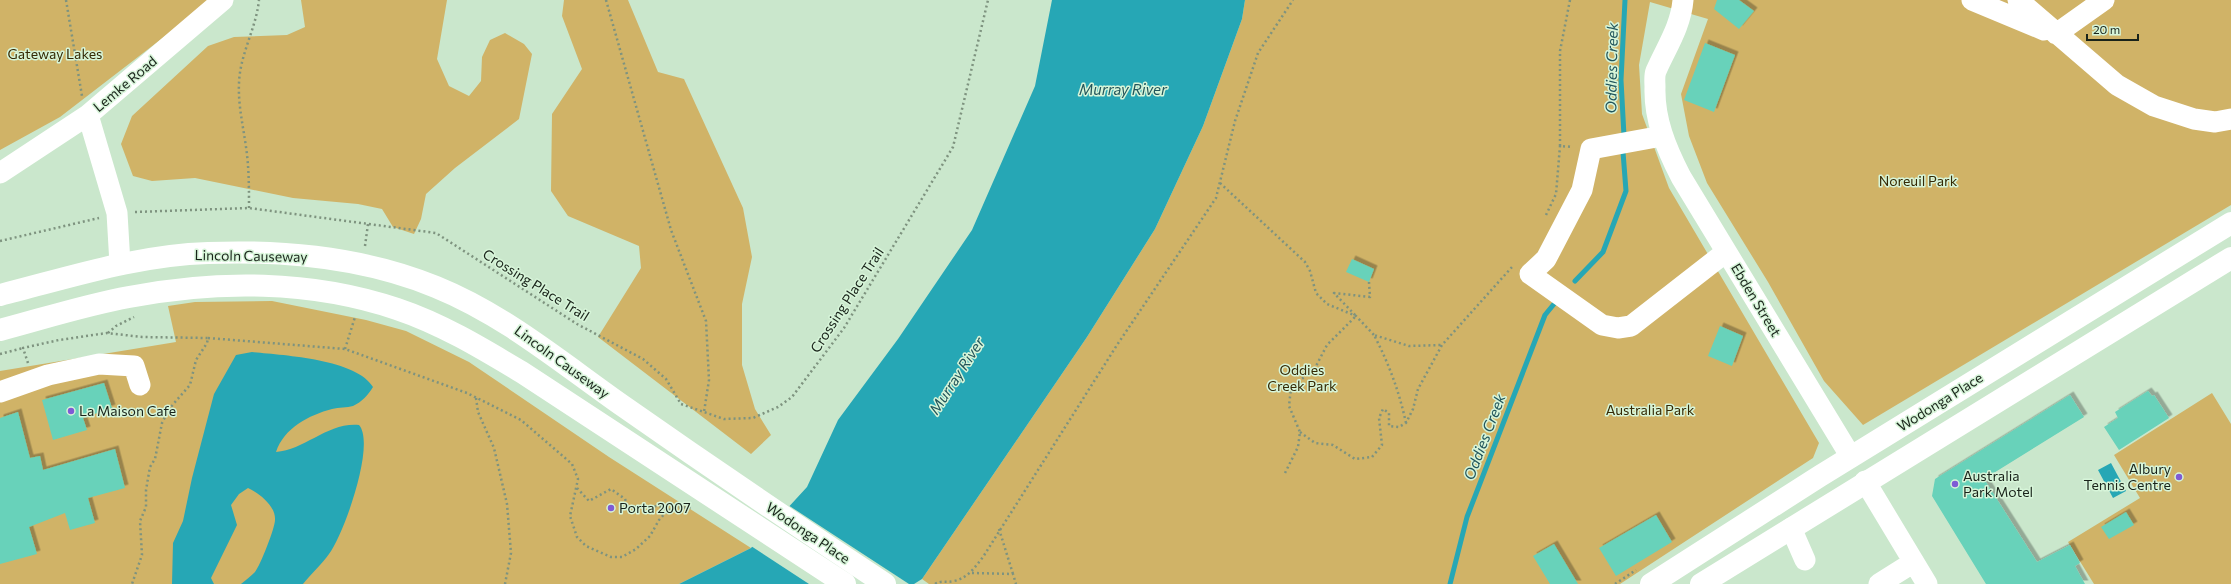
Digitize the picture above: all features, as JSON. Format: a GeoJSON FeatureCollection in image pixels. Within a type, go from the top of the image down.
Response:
{"type":"FeatureCollection","features":[{"type":"Feature","properties":{"kind":"main road","name":"Wodonga Place"},"geometry":{"type":"LineString","coordinates":[[1650,584],[1851,457],[2231,223]]}},
{"type":"Feature","properties":{"kind":"main road","name":"Lincoln Causeway"},"geometry":{"type":"LineString","coordinates":[[0,295],[120,264],[207,253],[267,253],[313,256],[375,268],[436,287],[477,305],[518,330],[732,482]]}},
{"type":"Feature","properties":{"kind":"main road","name":"Wodonga Place"},"geometry":{"type":"LineString","coordinates":[[1711,581],[1866,481],[2231,258]]}},
{"type":"Feature","properties":{"kind":"main road"},"geometry":{"type":"LineString","coordinates":[[120,264],[128,297]]}},
{"type":"Feature","properties":{"kind":"main road","name":"Lincoln Causeway"},"geometry":{"type":"LineString","coordinates":[[0,330],[128,297],[203,286],[270,286],[304,288],[367,301],[397,309],[432,322],[474,344],[586,413],[721,501]]}},
{"type":"Feature","properties":{"kind":"main road","name":"Ebden Street"},"geometry":{"type":"LineString","coordinates":[[1851,457],[1866,481]]}},
{"type":"Feature","properties":{"kind":"main road","name":"Wodonga Place"},"geometry":{"type":"LineString","coordinates":[[732,482],[885,584]]}},
{"type":"Feature","properties":{"kind":"main road","name":"Wodonga Place"},"geometry":{"type":"LineString","coordinates":[[721,501],[845,584]]}},
{"type":"Feature","properties":{"kind":"street","name":"Lemke Road"},"geometry":{"type":"LineString","coordinates":[[120,264],[117,213],[88,115],[222,0]]}},
{"type":"Feature","properties":{"kind":"street","name":"Ebden Street"},"geometry":{"type":"LineString","coordinates":[[1683,0],[1674,34],[1655,74],[1654,99],[1662,136],[1680,177],[1851,457]]}},
{"type":"Feature","properties":{"kind":"street"},"geometry":{"type":"LineString","coordinates":[[1972,0],[2056,34]]}},
{"type":"Feature","properties":{"kind":"street"},"geometry":{"type":"LineString","coordinates":[[2018,0],[2117,85],[2154,106],[2194,119],[2215,122],[2231,119]]}},
{"type":"Feature","properties":{"kind":"street"},"geometry":{"type":"LineString","coordinates":[[2056,34],[2104,0]]}},
{"type":"Feature","properties":{"kind":"street"},"geometry":{"type":"LineString","coordinates":[[0,173],[88,115]]}},
{"type":"Feature","properties":{"kind":"street"},"geometry":{"type":"LineString","coordinates":[[1662,136],[1591,149],[1582,190],[1546,259],[1530,274],[1602,325],[1618,328],[1630,326],[1726,252]]}},
{"type":"Feature","properties":{"kind":"street"},"geometry":{"type":"LineString","coordinates":[[0,392],[48,375],[99,364],[134,366],[140,385]]}},
{"type":"Feature","properties":{"kind":"street","name":"Ebden Street"},"geometry":{"type":"LineString","coordinates":[[1866,481],[1928,584]]}},
{"type":"Feature","properties":{"kind":"street"},"geometry":{"type":"LineString","coordinates":[[1791,528],[1805,560]]}},
{"type":"Feature","properties":{"kind":"street"},"geometry":{"type":"LineString","coordinates":[[1879,584],[1914,562]]}},
{"type":"Feature","properties":{"kind":"path"},"geometry":{"type":"LineString","coordinates":[[66,0],[80,89],[88,115]]}},
{"type":"Feature","properties":{"kind":"path"},"geometry":{"type":"LineString","coordinates":[[249,208],[250,174],[239,112],[240,63],[258,13],[259,0]]}},
{"type":"Feature","properties":{"kind":"path"},"geometry":{"type":"LineString","coordinates":[[606,0],[671,230],[706,321],[709,380],[704,412]]}},
{"type":"Feature","properties":{"kind":"path","name":"Crossing Place Trail"},"geometry":{"type":"LineString","coordinates":[[0,242],[117,213],[249,208],[436,233],[577,324],[643,359],[666,379],[681,404],[724,419],[753,418],[778,407],[792,397],[844,328],[953,147],[988,0]]}},
{"type":"Feature","properties":{"kind":"path"},"geometry":{"type":"LineString","coordinates":[[971,573],[1117,345],[1216,198],[1235,121],[1258,53],[1293,0]]}},
{"type":"Feature","properties":{"kind":"path"},"geometry":{"type":"LineString","coordinates":[[1543,221],[1556,194],[1560,146],[1560,51],[1570,0]]}},
{"type":"Feature","properties":{"kind":"path"},"geometry":{"type":"LineString","coordinates":[[1560,146],[1591,149]]}},
{"type":"Feature","properties":{"kind":"path"},"geometry":{"type":"LineString","coordinates":[[1220,183],[1305,262],[1310,271],[1316,293],[1327,304],[1356,316]]}},
{"type":"Feature","properties":{"kind":"path"},"geometry":{"type":"LineString","coordinates":[[1300,432],[1315,443],[1333,445],[1355,459],[1372,457],[1382,445],[1379,418],[1384,409],[1389,413],[1389,426],[1399,427],[1406,423],[1414,409],[1418,389],[1442,345],[1514,266]]}},
{"type":"Feature","properties":{"kind":"path"},"geometry":{"type":"LineString","coordinates":[[1369,282],[1370,297],[1334,293],[1374,335],[1389,363],[1400,395],[1406,423]]}},
{"type":"Feature","properties":{"kind":"path"},"geometry":{"type":"LineString","coordinates":[[1286,473],[1298,447],[1300,432],[1289,406],[1291,388],[1315,368],[1327,345],[1356,316]]}},
{"type":"Feature","properties":{"kind":"path"},"geometry":{"type":"LineString","coordinates":[[0,354],[60,340],[108,333],[142,337],[208,338],[345,349],[476,397],[521,420],[553,446],[572,464],[578,480],[570,516],[577,537],[586,546],[611,557],[622,557],[636,549],[650,536],[658,520],[668,510],[682,506],[693,508]]}},
{"type":"Feature","properties":{"kind":"path"},"geometry":{"type":"LineString","coordinates":[[1374,335],[1409,346],[1442,345]]}},
{"type":"Feature","properties":{"kind":"path"},"geometry":{"type":"LineString","coordinates":[[132,584],[142,556],[140,520],[146,506],[146,490],[150,467],[155,459],[162,424],[169,409],[190,385],[196,360],[207,343],[208,338]]}},
{"type":"Feature","properties":{"kind":"path"},"geometry":{"type":"LineString","coordinates":[[23,348],[34,381]]}},
{"type":"Feature","properties":{"kind":"path"},"geometry":{"type":"LineString","coordinates":[[476,397],[478,412],[494,448],[507,504],[511,553],[505,584]]}},
{"type":"Feature","properties":{"kind":"path"},"geometry":{"type":"LineString","coordinates":[[576,487],[589,500],[612,489],[625,499],[628,507],[659,506],[668,510]]}},
{"type":"Feature","properties":{"kind":"path"},"geometry":{"type":"LineString","coordinates":[[999,529],[1016,584]]}},
{"type":"Feature","properties":{"kind":"path"},"geometry":{"type":"LineString","coordinates":[[935,584],[940,581],[954,581],[971,573],[1013,574]]}},
{"type":"Feature","properties":{"kind":"green space","name":"Gateway Lakes"},"geometry":{"type":"Polygon","coordinates":[[[0,0],[212,0],[60,117],[0,150],[0,0]]]}},
{"type":"Feature","properties":{"kind":"green space"},"geometry":{"type":"Polygon","coordinates":[[[301,0],[447,0],[437,59],[449,86],[469,96],[481,81],[482,57],[490,40],[505,33],[524,44],[532,54],[519,119],[455,168],[426,194],[421,219],[414,234],[393,227],[382,209],[358,204],[293,198],[195,178],[152,181],[133,176],[121,144],[132,116],[208,46],[234,37],[287,35],[305,27],[301,0]]]}},
{"type":"Feature","properties":{"kind":"green space"},"geometry":{"type":"Polygon","coordinates":[[[564,0],[628,0],[658,72],[684,79],[743,208],[752,257],[742,304],[742,365],[755,409],[771,435],[751,454],[598,337],[641,268],[639,246],[568,216],[551,191],[552,114],[582,69],[562,16],[564,0]]]}},
{"type":"Feature","properties":{"kind":"green space"},"geometry":{"type":"Polygon","coordinates":[[[1245,0],[2231,0],[2231,205],[1863,425],[1824,381],[1768,282],[1707,183],[1689,136],[1681,94],[1708,19],[1650,2],[1639,65],[1642,114],[1669,188],[1819,443],[1813,458],[1620,584],[929,584],[922,579],[1087,337],[1155,229],[1203,126],[1242,19],[1245,0]]]}},
{"type":"Feature","properties":{"kind":"green space"},"geometry":{"type":"Polygon","coordinates":[[[272,301],[366,320],[406,331],[469,362],[609,457],[751,548],[679,584],[0,584],[0,371],[176,342],[168,306],[195,302],[272,301]]]}},
{"type":"Feature","properties":{"kind":"green space","name":"Albury Tennis Centre"},"geometry":{"type":"Polygon","coordinates":[[[2212,393],[2231,424],[2231,584],[2094,584],[2068,542],[2140,498],[2114,455],[2212,393]]]}},
{"type":"Feature","properties":{"kind":"water","name":"Murray River"},"geometry":{"type":"Polygon","coordinates":[[[1052,0],[1245,0],[1242,19],[1203,126],[1155,229],[1087,337],[922,579],[914,584],[679,584],[751,548],[807,487],[838,420],[898,339],[972,230],[1035,86],[1052,0]]]}},
{"type":"Feature","properties":{"kind":"water"},"geometry":{"type":"Polygon","coordinates":[[[252,352],[299,357],[336,364],[352,370],[364,378],[373,387],[364,398],[353,406],[335,408],[315,415],[298,424],[285,436],[276,452],[297,447],[337,428],[348,425],[359,425],[363,435],[364,450],[361,469],[350,509],[329,554],[303,584],[241,584],[255,572],[264,555],[275,520],[275,515],[270,505],[257,493],[248,488],[239,494],[231,505],[237,525],[211,578],[214,584],[172,584],[173,543],[183,521],[192,478],[214,394],[236,355],[252,352]]]}},
{"type":"Feature","properties":{"kind":"water"},"geometry":{"type":"Polygon","coordinates":[[[2111,463],[2126,491],[2113,498],[2098,470],[2111,463]]]}},
{"type":"Feature","properties":{"kind":"pier"},"geometry":{"type":"Polygon","coordinates":[[[788,505],[909,584],[809,584],[751,546],[788,505]]]}},
{"type":"Feature","properties":{"kind":"building"},"geometry":{"type":"Polygon","coordinates":[[[1717,0],[1739,0],[1754,11],[1739,29],[1714,9],[1717,0]]]}},
{"type":"Feature","properties":{"kind":"building"},"geometry":{"type":"Polygon","coordinates":[[[1705,43],[1735,55],[1714,112],[1684,100],[1705,43]]]}},
{"type":"Feature","properties":{"kind":"building"},"geometry":{"type":"Polygon","coordinates":[[[1352,259],[1374,269],[1369,282],[1346,272],[1352,259]]]}},
{"type":"Feature","properties":{"kind":"building"},"geometry":{"type":"Polygon","coordinates":[[[1720,326],[1743,336],[1732,366],[1708,356],[1720,326]]]}},
{"type":"Feature","properties":{"kind":"building"},"geometry":{"type":"Polygon","coordinates":[[[104,383],[112,408],[83,418],[87,430],[53,440],[42,400],[104,383]]]}},
{"type":"Feature","properties":{"kind":"building"},"geometry":{"type":"Polygon","coordinates":[[[2148,391],[2152,396],[2154,395],[2169,418],[2119,450],[2104,427],[2118,418],[2115,412],[2148,391]]]}},
{"type":"Feature","properties":{"kind":"building","name":"Australia Park Motel"},"geometry":{"type":"Polygon","coordinates":[[[2070,395],[2084,417],[1984,479],[2037,562],[2070,545],[2080,563],[2075,566],[2085,584],[1986,584],[1932,496],[1935,479],[2070,395]]]}},
{"type":"Feature","properties":{"kind":"building"},"geometry":{"type":"Polygon","coordinates":[[[18,412],[30,458],[40,456],[43,470],[115,449],[125,488],[88,498],[95,523],[70,530],[65,513],[29,527],[37,554],[0,564],[0,418],[18,412]]]}},
{"type":"Feature","properties":{"kind":"building"},"geometry":{"type":"Polygon","coordinates":[[[2126,512],[2134,525],[2109,539],[2101,527],[2126,512]]]}},
{"type":"Feature","properties":{"kind":"building"},"geometry":{"type":"Polygon","coordinates":[[[1656,515],[1672,542],[1616,576],[1599,548],[1656,515]]]}},
{"type":"Feature","properties":{"kind":"building"},"geometry":{"type":"Polygon","coordinates":[[[1554,544],[1578,584],[1550,584],[1533,556],[1554,544]]]}},
{"type":"Feature","properties":{"kind":"waterway","name":"Oddies Creek"},"geometry":{"type":"LineString","coordinates":[[1624,136],[1621,80],[1625,0]]}},
{"type":"Feature","properties":{"kind":"waterway","name":"Oddies Creek"},"geometry":{"type":"LineString","coordinates":[[1575,281],[1603,252],[1626,191],[1623,152]]}},
{"type":"Feature","properties":{"kind":"waterway","name":"Oddies Creek"},"geometry":{"type":"LineString","coordinates":[[1450,584],[1467,517],[1545,315],[1554,304]]}},
{"type":"Feature","properties":{"kind":"place","name":"La Maison Cafe"},"geometry":{"type":"Point","coordinates":[71,411]}},
{"type":"Feature","properties":{"kind":"place","name":"Albury Tennis Centre"},"geometry":{"type":"Point","coordinates":[2179,477]}},
{"type":"Feature","properties":{"kind":"place","name":"Australia Park Motel"},"geometry":{"type":"Point","coordinates":[1955,484]}},
{"type":"Feature","properties":{"kind":"place","name":"Porta 2007"},"geometry":{"type":"Point","coordinates":[611,508]}},
{"type":"Feature","properties":{"kind":"park label","name":"Noreuil Park"},"geometry":{"type":"Point","coordinates":[1918,181]}},
{"type":"Feature","properties":{"kind":"park label","name":"Oddies Creek Park"},"geometry":{"type":"Point","coordinates":[1302,378]}},
{"type":"Feature","properties":{"kind":"park label","name":"Australia Park"},"geometry":{"type":"Point","coordinates":[1650,410]}}]}
